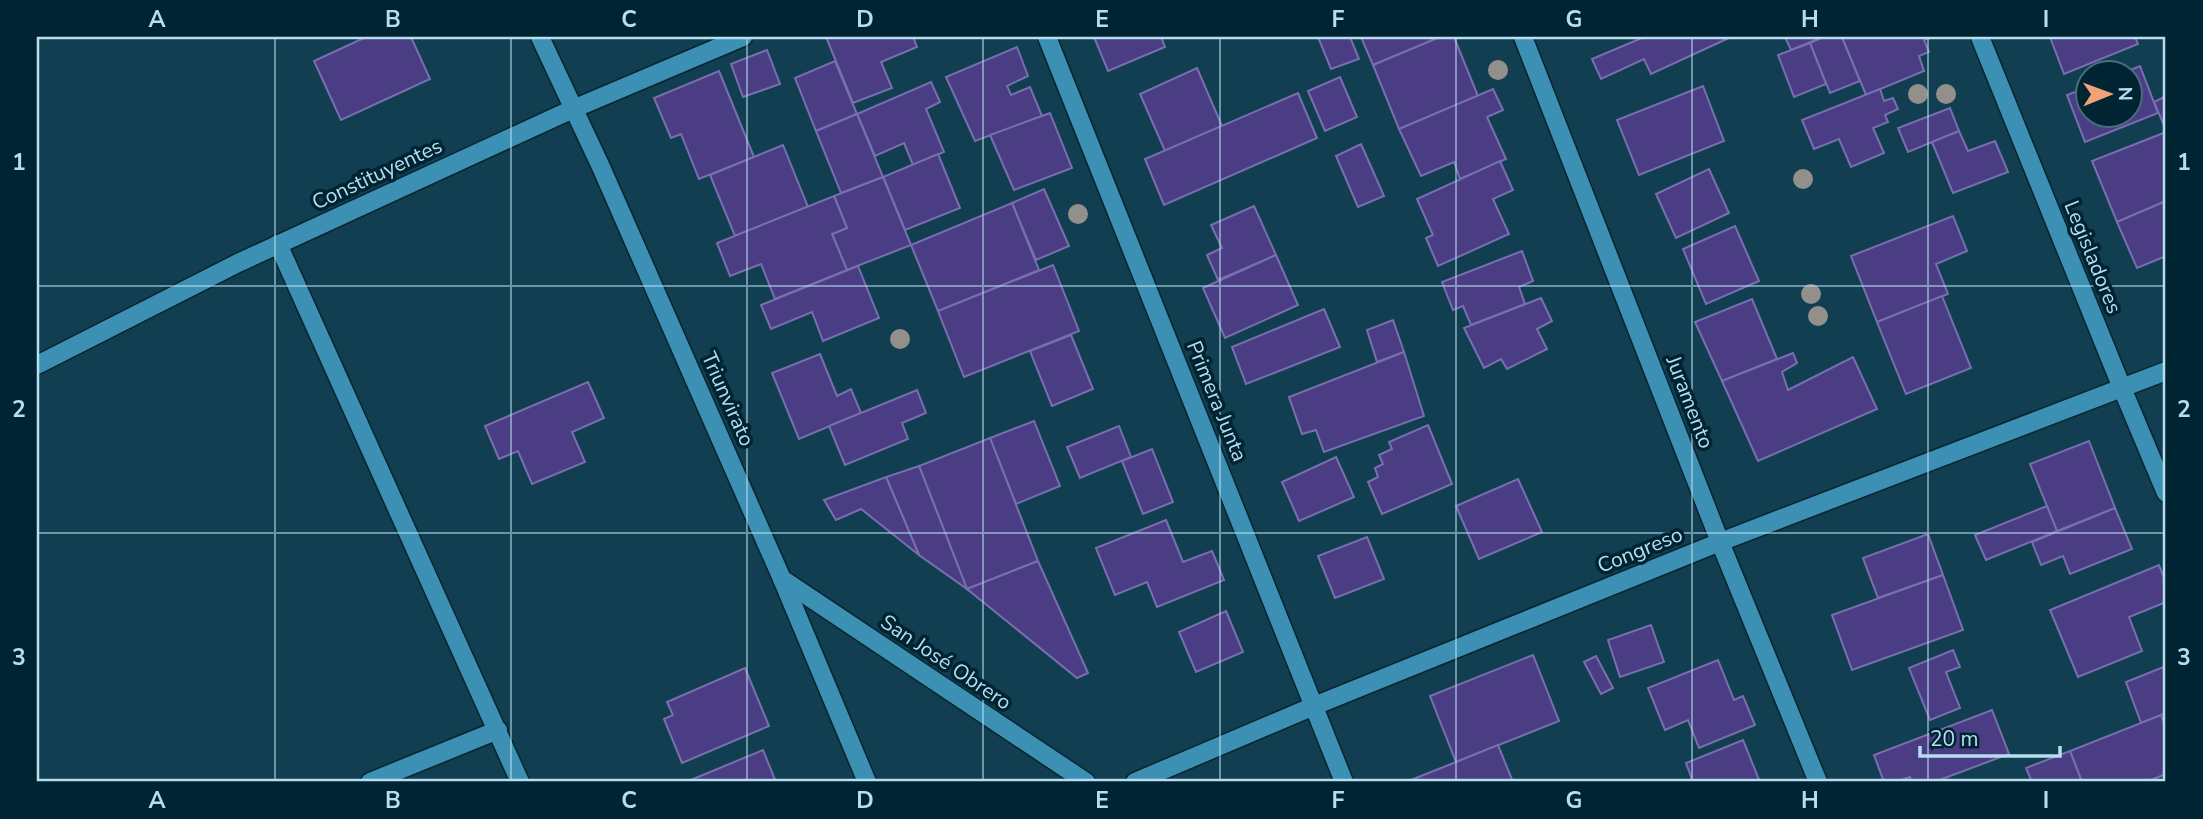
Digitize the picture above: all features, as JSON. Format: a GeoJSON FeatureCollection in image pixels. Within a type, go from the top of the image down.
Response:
{"type":"FeatureCollection","features":[{"type":"Feature","properties":{"kind":"street","name":"Triunvirato"},"geometry":{"type":"LineString","coordinates":[[540,37],[601,167],[782,579],[867,782]]}},
{"type":"Feature","properties":{"kind":"street","name":"Constituyentes"},"geometry":{"type":"LineString","coordinates":[[37,365],[278,244],[573,109],[743,37]]}},
{"type":"Feature","properties":{"kind":"street","name":"Primera Junta"},"geometry":{"type":"LineString","coordinates":[[1047,37],[1344,782]]}},
{"type":"Feature","properties":{"kind":"street","name":"Juramento"},"geometry":{"type":"LineString","coordinates":[[1523,37],[1720,542],[1818,782]]}},
{"type":"Feature","properties":{"kind":"street","name":"Legisladores"},"geometry":{"type":"LineString","coordinates":[[1980,37],[2166,493]]}},
{"type":"Feature","properties":{"kind":"street"},"geometry":{"type":"LineString","coordinates":[[278,244],[520,782]]}},
{"type":"Feature","properties":{"kind":"street","name":"Congreso"},"geometry":{"type":"LineString","coordinates":[[1135,782],[1314,706],[1720,542],[2166,371]]}},
{"type":"Feature","properties":{"kind":"street","name":"San José Obrero"},"geometry":{"type":"LineString","coordinates":[[782,579],[1086,782]]}},
{"type":"Feature","properties":{"kind":"street"},"geometry":{"type":"LineString","coordinates":[[370,782],[498,730]]}},
{"type":"Feature","properties":{"kind":"building"},"geometry":{"type":"Polygon","coordinates":[[[366,37],[411,37],[430,79],[341,120],[314,61],[366,37]]]}},
{"type":"Feature","properties":{"kind":"building"},"geometry":{"type":"Polygon","coordinates":[[[826,37],[913,37],[917,47],[881,62],[892,88],[853,103],[826,37]]]}},
{"type":"Feature","properties":{"kind":"building"},"geometry":{"type":"Polygon","coordinates":[[[1094,37],[1161,37],[1165,47],[1108,71],[1094,37]]]}},
{"type":"Feature","properties":{"kind":"building"},"geometry":{"type":"Polygon","coordinates":[[[1318,37],[1350,37],[1359,59],[1331,69],[1318,37]]]}},
{"type":"Feature","properties":{"kind":"building"},"geometry":{"type":"Polygon","coordinates":[[[1361,37],[1440,37],[1373,65],[1361,37]]]}},
{"type":"Feature","properties":{"kind":"building"},"geometry":{"type":"Polygon","coordinates":[[[1440,37],[1454,37],[1478,96],[1399,129],[1373,65],[1440,37]]]}},
{"type":"Feature","properties":{"kind":"building"},"geometry":{"type":"Polygon","coordinates":[[[1644,37],[1731,37],[1651,74],[1644,59],[1601,79],[1592,59],[1644,37]]]}},
{"type":"Feature","properties":{"kind":"building"},"geometry":{"type":"Polygon","coordinates":[[[1785,37],[1823,37],[1791,50],[1785,37]]]}},
{"type":"Feature","properties":{"kind":"building"},"geometry":{"type":"Polygon","coordinates":[[[1823,37],[1842,37],[1860,81],[1830,93],[1810,43],[1823,37]]]}},
{"type":"Feature","properties":{"kind":"building"},"geometry":{"type":"Polygon","coordinates":[[[1842,37],[1933,37],[1924,40],[1929,52],[1919,56],[1924,71],[1866,95],[1842,37]]]}},
{"type":"Feature","properties":{"kind":"building"},"geometry":{"type":"Polygon","coordinates":[[[2050,37],[2135,37],[2138,44],[2099,60],[2074,60],[2074,70],[2064,74],[2050,37]]]}},
{"type":"Feature","properties":{"kind":"building"},"geometry":{"type":"Polygon","coordinates":[[[1810,43],[1826,84],[1794,97],[1778,55],[1810,43]]]}},
{"type":"Feature","properties":{"kind":"building"},"geometry":{"type":"Polygon","coordinates":[[[1017,47],[1028,76],[1007,86],[1011,95],[1030,87],[1042,116],[975,141],[946,77],[1017,47]]]}},
{"type":"Feature","properties":{"kind":"building"},"geometry":{"type":"Polygon","coordinates":[[[767,50],[780,84],[743,97],[731,64],[767,50]]]}},
{"type":"Feature","properties":{"kind":"building"},"geometry":{"type":"Polygon","coordinates":[[[835,61],[857,114],[816,131],[795,78],[835,61]]]}},
{"type":"Feature","properties":{"kind":"building"},"geometry":{"type":"Polygon","coordinates":[[[1197,68],[1222,126],[1165,151],[1140,94],[1197,68]]]}},
{"type":"Feature","properties":{"kind":"building"},"geometry":{"type":"Polygon","coordinates":[[[719,71],[754,157],[699,179],[681,134],[671,138],[654,98],[719,71]]]}},
{"type":"Feature","properties":{"kind":"building"},"geometry":{"type":"Polygon","coordinates":[[[2144,76],[2158,113],[2144,119],[2144,76]]]}},
{"type":"Feature","properties":{"kind":"building"},"geometry":{"type":"Polygon","coordinates":[[[1340,77],[1357,117],[1325,131],[1308,91],[1340,77]]]}},
{"type":"Feature","properties":{"kind":"building"},"geometry":{"type":"Polygon","coordinates":[[[931,82],[940,102],[926,109],[944,152],[913,165],[904,143],[875,156],[857,114],[931,82]]]}},
{"type":"Feature","properties":{"kind":"building"},"geometry":{"type":"Polygon","coordinates":[[[1703,86],[1724,141],[1639,175],[1617,120],[1703,86]]]}},
{"type":"Feature","properties":{"kind":"building"},"geometry":{"type":"Polygon","coordinates":[[[1493,89],[1503,110],[1487,117],[1506,159],[1460,179],[1454,162],[1421,176],[1399,129],[1493,89]]]}},
{"type":"Feature","properties":{"kind":"building"},"geometry":{"type":"Polygon","coordinates":[[[1880,89],[1884,101],[1893,98],[1898,109],[1885,115],[1888,122],[1873,128],[1884,153],[1851,167],[1839,139],[1814,149],[1802,120],[1880,89]]]}},
{"type":"Feature","properties":{"kind":"building"},"geometry":{"type":"Polygon","coordinates":[[[2074,92],[2074,113],[2067,95],[2074,92]]]}},
{"type":"Feature","properties":{"kind":"building"},"geometry":{"type":"Polygon","coordinates":[[[1298,93],[1317,138],[1164,205],[1145,159],[1298,93]]]}},
{"type":"Feature","properties":{"kind":"building"},"geometry":{"type":"Polygon","coordinates":[[[2166,96],[2166,130],[2154,102],[2166,96]]]}},
{"type":"Feature","properties":{"kind":"building"},"geometry":{"type":"Polygon","coordinates":[[[1950,108],[1959,131],[1908,152],[1898,128],[1950,108]]]}},
{"type":"Feature","properties":{"kind":"building"},"geometry":{"type":"Polygon","coordinates":[[[1050,113],[1072,168],[1014,190],[990,135],[1050,113]]]}},
{"type":"Feature","properties":{"kind":"building"},"geometry":{"type":"Polygon","coordinates":[[[857,114],[883,177],[841,193],[816,131],[857,114]]]}},
{"type":"Feature","properties":{"kind":"building"},"geometry":{"type":"Polygon","coordinates":[[[2080,130],[2115,130],[2085,142],[2080,130]]]}},
{"type":"Feature","properties":{"kind":"building"},"geometry":{"type":"Polygon","coordinates":[[[1959,131],[1968,151],[1995,141],[2008,172],[1953,193],[1932,142],[1959,131]]]}},
{"type":"Feature","properties":{"kind":"building"},"geometry":{"type":"Polygon","coordinates":[[[2166,132],[2166,201],[2117,222],[2092,161],[2166,132]]]}},
{"type":"Feature","properties":{"kind":"building"},"geometry":{"type":"Polygon","coordinates":[[[1361,144],[1384,196],[1358,207],[1336,156],[1361,144]]]}},
{"type":"Feature","properties":{"kind":"building"},"geometry":{"type":"Polygon","coordinates":[[[783,145],[808,207],[735,236],[710,175],[783,145]]]}},
{"type":"Feature","properties":{"kind":"building"},"geometry":{"type":"Polygon","coordinates":[[[938,154],[960,208],[905,230],[883,177],[938,154]]]}},
{"type":"Feature","properties":{"kind":"building"},"geometry":{"type":"Polygon","coordinates":[[[1500,161],[1513,190],[1493,199],[1509,234],[1438,266],[1426,238],[1433,235],[1417,199],[1500,161]]]}},
{"type":"Feature","properties":{"kind":"building"},"geometry":{"type":"Polygon","coordinates":[[[1709,169],[1729,213],[1676,238],[1656,194],[1709,169]]]}},
{"type":"Feature","properties":{"kind":"building"},"geometry":{"type":"Polygon","coordinates":[[[883,177],[911,245],[847,270],[832,234],[847,228],[834,196],[883,177]]]}},
{"type":"Feature","properties":{"kind":"building"},"geometry":{"type":"Polygon","coordinates":[[[1044,189],[1069,246],[1036,260],[1012,203],[1044,189]]]}},
{"type":"Feature","properties":{"kind":"building"},"geometry":{"type":"Polygon","coordinates":[[[834,196],[847,228],[832,234],[847,270],[775,299],[761,264],[730,276],[717,243],[834,196]]]}},
{"type":"Feature","properties":{"kind":"building"},"geometry":{"type":"Polygon","coordinates":[[[2166,201],[2166,256],[2137,268],[2117,222],[2166,201]]]}},
{"type":"Feature","properties":{"kind":"building"},"geometry":{"type":"Polygon","coordinates":[[[1012,203],[1039,270],[938,311],[911,245],[1012,203]]]}},
{"type":"Feature","properties":{"kind":"building"},"geometry":{"type":"Polygon","coordinates":[[[1254,206],[1276,255],[1218,280],[1207,255],[1222,248],[1211,225],[1254,206]]]}},
{"type":"Feature","properties":{"kind":"building"},"geometry":{"type":"Polygon","coordinates":[[[1953,216],[1967,251],[1936,264],[1948,294],[1877,322],[1851,256],[1953,216]]]}},
{"type":"Feature","properties":{"kind":"building"},"geometry":{"type":"Polygon","coordinates":[[[1735,226],[1759,281],[1706,304],[1683,249],[1735,226]]]}},
{"type":"Feature","properties":{"kind":"building"},"geometry":{"type":"Polygon","coordinates":[[[1522,251],[1533,281],[1519,287],[1525,304],[1471,325],[1463,306],[1453,310],[1442,282],[1522,251]]]}},
{"type":"Feature","properties":{"kind":"building"},"geometry":{"type":"Polygon","coordinates":[[[1276,255],[1298,305],[1225,338],[1203,288],[1276,255]]]}},
{"type":"Feature","properties":{"kind":"building"},"geometry":{"type":"Polygon","coordinates":[[[1053,265],[1079,331],[964,377],[938,311],[1053,265]]]}},
{"type":"Feature","properties":{"kind":"building"},"geometry":{"type":"Polygon","coordinates":[[[858,266],[879,318],[823,341],[812,312],[771,329],[761,305],[858,266]]]}},
{"type":"Feature","properties":{"kind":"building"},"geometry":{"type":"Polygon","coordinates":[[[1942,296],[1971,368],[1906,394],[1877,322],[1942,296]]]}},
{"type":"Feature","properties":{"kind":"building"},"geometry":{"type":"Polygon","coordinates":[[[1541,298],[1552,321],[1537,329],[1547,349],[1507,369],[1501,359],[1484,368],[1464,328],[1541,298]]]}},
{"type":"Feature","properties":{"kind":"building"},"geometry":{"type":"Polygon","coordinates":[[[1752,299],[1777,359],[1722,381],[1695,322],[1752,299]]]}},
{"type":"Feature","properties":{"kind":"building"},"geometry":{"type":"Polygon","coordinates":[[[1324,309],[1340,347],[1246,384],[1232,347],[1324,309]]]}},
{"type":"Feature","properties":{"kind":"building"},"geometry":{"type":"Polygon","coordinates":[[[1393,320],[1404,352],[1377,362],[1367,330],[1393,320]]]}},
{"type":"Feature","properties":{"kind":"building"},"geometry":{"type":"Polygon","coordinates":[[[1071,335],[1093,389],[1052,406],[1030,351],[1071,335]]]}},
{"type":"Feature","properties":{"kind":"building"},"geometry":{"type":"Polygon","coordinates":[[[1404,352],[1424,416],[1324,452],[1316,430],[1302,434],[1289,397],[1404,352]]]}},
{"type":"Feature","properties":{"kind":"building"},"geometry":{"type":"Polygon","coordinates":[[[1793,353],[1797,363],[1782,372],[1788,390],[1853,357],[1877,409],[1758,461],[1722,381],[1793,353]]]}},
{"type":"Feature","properties":{"kind":"building"},"geometry":{"type":"Polygon","coordinates":[[[820,354],[837,396],[851,389],[861,413],[799,439],[772,373],[820,354]]]}},
{"type":"Feature","properties":{"kind":"building"},"geometry":{"type":"Polygon","coordinates":[[[588,382],[604,418],[572,432],[585,462],[532,484],[518,451],[499,459],[485,426],[588,382]]]}},
{"type":"Feature","properties":{"kind":"building"},"geometry":{"type":"Polygon","coordinates":[[[917,390],[926,413],[902,423],[908,439],[845,465],[829,426],[917,390]]]}},
{"type":"Feature","properties":{"kind":"building"},"geometry":{"type":"Polygon","coordinates":[[[1034,421],[1060,486],[1016,504],[990,438],[1034,421]]]}},
{"type":"Feature","properties":{"kind":"building"},"geometry":{"type":"Polygon","coordinates":[[[1428,425],[1452,484],[1382,514],[1368,482],[1378,477],[1375,468],[1383,464],[1379,455],[1392,449],[1389,442],[1428,425]]]}},
{"type":"Feature","properties":{"kind":"building"},"geometry":{"type":"Polygon","coordinates":[[[1119,426],[1131,457],[1080,478],[1067,447],[1119,426]]]}},
{"type":"Feature","properties":{"kind":"building"},"geometry":{"type":"Polygon","coordinates":[[[990,438],[1038,561],[967,589],[919,466],[990,438]]]}},
{"type":"Feature","properties":{"kind":"building"},"geometry":{"type":"Polygon","coordinates":[[[2089,441],[2115,508],[2057,531],[2030,464],[2089,441]]]}},
{"type":"Feature","properties":{"kind":"building"},"geometry":{"type":"Polygon","coordinates":[[[1152,449],[1173,502],[1143,514],[1122,461],[1152,449]]]}},
{"type":"Feature","properties":{"kind":"building"},"geometry":{"type":"Polygon","coordinates":[[[1336,457],[1354,497],[1299,521],[1282,482],[1336,457]]]}},
{"type":"Feature","properties":{"kind":"building"},"geometry":{"type":"Polygon","coordinates":[[[919,466],[967,589],[919,555],[886,477],[919,466]]]}},
{"type":"Feature","properties":{"kind":"building"},"geometry":{"type":"Polygon","coordinates":[[[886,477],[919,555],[861,509],[836,520],[824,500],[886,477]]]}},
{"type":"Feature","properties":{"kind":"building"},"geometry":{"type":"Polygon","coordinates":[[[1518,479],[1542,532],[1479,559],[1456,506],[1518,479]]]}},
{"type":"Feature","properties":{"kind":"building"},"geometry":{"type":"Polygon","coordinates":[[[2047,506],[2057,531],[1986,560],[1975,535],[2047,506]]]}},
{"type":"Feature","properties":{"kind":"building"},"geometry":{"type":"Polygon","coordinates":[[[2115,508],[2132,549],[2070,574],[2063,556],[2041,565],[2032,542],[2115,508]]]}},
{"type":"Feature","properties":{"kind":"building"},"geometry":{"type":"Polygon","coordinates":[[[1166,520],[1183,562],[1212,551],[1224,580],[1157,607],[1147,582],[1115,595],[1096,548],[1166,520]]]}},
{"type":"Feature","properties":{"kind":"building"},"geometry":{"type":"Polygon","coordinates":[[[1928,534],[1943,575],[1878,598],[1863,558],[1928,534]]]}},
{"type":"Feature","properties":{"kind":"building"},"geometry":{"type":"Polygon","coordinates":[[[1367,537],[1384,579],[1335,598],[1318,556],[1367,537]]]}},
{"type":"Feature","properties":{"kind":"building"},"geometry":{"type":"Polygon","coordinates":[[[1038,561],[1088,673],[1077,678],[967,589],[1038,561]]]}},
{"type":"Feature","properties":{"kind":"building"},"geometry":{"type":"Polygon","coordinates":[[[2159,565],[2166,583],[2166,602],[2129,617],[2142,651],[2078,677],[2050,610],[2159,565]]]}},
{"type":"Feature","properties":{"kind":"building"},"geometry":{"type":"Polygon","coordinates":[[[1943,575],[1963,630],[1852,670],[1832,615],[1943,575]]]}},
{"type":"Feature","properties":{"kind":"building"},"geometry":{"type":"Polygon","coordinates":[[[1226,611],[1243,652],[1196,672],[1179,632],[1226,611]]]}},
{"type":"Feature","properties":{"kind":"building"},"geometry":{"type":"Polygon","coordinates":[[[1651,625],[1664,662],[1620,677],[1608,640],[1651,625]]]}},
{"type":"Feature","properties":{"kind":"building"},"geometry":{"type":"Polygon","coordinates":[[[1953,650],[1960,667],[1946,672],[1960,708],[1930,720],[1909,668],[1953,650]]]}},
{"type":"Feature","properties":{"kind":"building"},"geometry":{"type":"Polygon","coordinates":[[[1533,655],[1559,721],[1456,762],[1430,696],[1533,655]]]}},
{"type":"Feature","properties":{"kind":"building"},"geometry":{"type":"Polygon","coordinates":[[[1596,656],[1613,688],[1601,694],[1584,662],[1596,656]]]}},
{"type":"Feature","properties":{"kind":"building"},"geometry":{"type":"Polygon","coordinates":[[[1718,660],[1734,700],[1743,696],[1755,725],[1699,748],[1688,720],[1665,730],[1648,688],[1718,660]]]}},
{"type":"Feature","properties":{"kind":"building"},"geometry":{"type":"Polygon","coordinates":[[[2166,666],[2166,713],[2141,723],[2126,682],[2166,666]]]}},
{"type":"Feature","properties":{"kind":"building"},"geometry":{"type":"Polygon","coordinates":[[[745,668],[769,726],[682,763],[664,719],[673,715],[667,702],[745,668]]]}},
{"type":"Feature","properties":{"kind":"building"},"geometry":{"type":"Polygon","coordinates":[[[1992,710],[2009,754],[1934,782],[1912,782],[1910,777],[1884,782],[1874,755],[1992,710]]]}},
{"type":"Feature","properties":{"kind":"building"},"geometry":{"type":"Polygon","coordinates":[[[2161,715],[2166,728],[2166,774],[2146,782],[2082,782],[2070,751],[2161,715]]]}},
{"type":"Feature","properties":{"kind":"building"},"geometry":{"type":"Polygon","coordinates":[[[1743,740],[1760,782],[1693,782],[1686,763],[1743,740]]]}},
{"type":"Feature","properties":{"kind":"building"},"geometry":{"type":"Polygon","coordinates":[[[1498,745],[1513,782],[1406,782],[1456,762],[1498,745]]]}},
{"type":"Feature","properties":{"kind":"building"},"geometry":{"type":"Polygon","coordinates":[[[763,750],[776,782],[686,782],[763,750]]]}},
{"type":"Feature","properties":{"kind":"building"},"geometry":{"type":"Polygon","coordinates":[[[2070,751],[2082,782],[2032,782],[2026,768],[2070,751]]]}}]}
